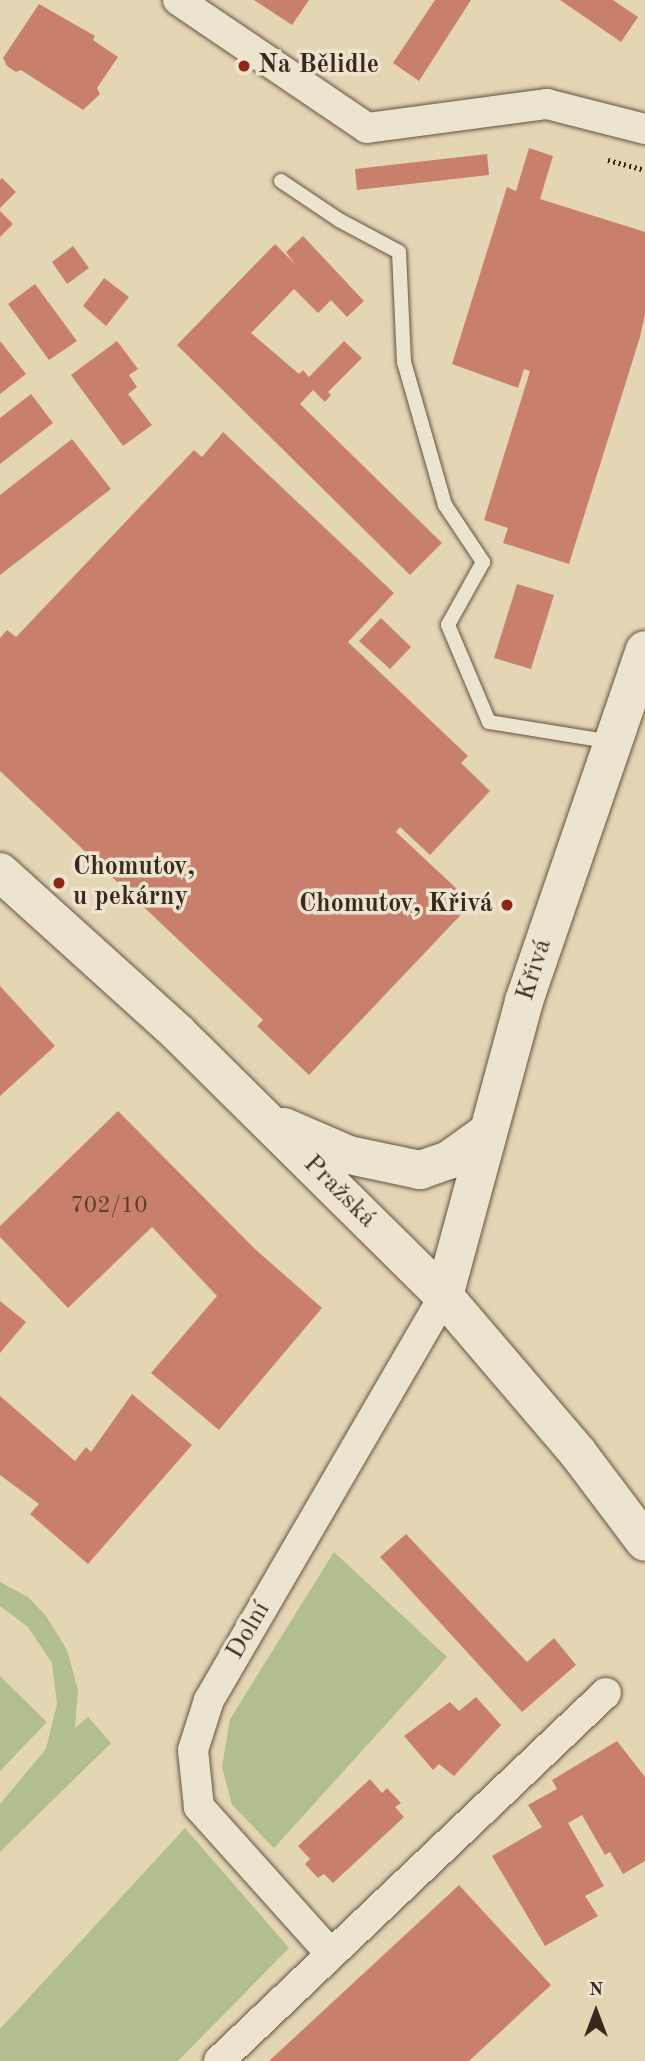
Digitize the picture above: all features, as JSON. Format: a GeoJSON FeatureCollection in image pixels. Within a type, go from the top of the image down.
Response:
{"type":"FeatureCollection","features":[{"type":"Feature","properties":{"kind":"main road","name":"Křivá"},"geometry":{"type":"LineString","coordinates":[[444,1296],[524,1000],[645,650]]}},
{"type":"Feature","properties":{"kind":"main road","name":"Pražská"},"geometry":{"type":"LineString","coordinates":[[0,872],[177,1032],[444,1296],[562,1433],[645,1542]]}},
{"type":"Feature","properties":{"kind":"main road"},"geometry":{"type":"LineString","coordinates":[[265,1119],[349,1155],[420,1170],[449,1160],[488,1132]]}},
{"type":"Feature","properties":{"kind":"street"},"geometry":{"type":"LineString","coordinates":[[178,0],[366,128],[547,104],[645,129]]}},
{"type":"Feature","properties":{"kind":"street","name":"Dolní"},"geometry":{"type":"LineString","coordinates":[[331,1954],[199,1807],[193,1750],[209,1700],[444,1296]]}},
{"type":"Feature","properties":{"kind":"street"},"geometry":{"type":"LineString","coordinates":[[219,2061],[606,1693]]}},
{"type":"Feature","properties":{"kind":"lane"},"geometry":{"type":"LineString","coordinates":[[281,181],[339,220],[399,252],[404,362],[445,505],[483,562],[448,625],[489,722],[614,742]]}},
{"type":"Feature","properties":{"kind":"path"},"geometry":{"type":"LineString","coordinates":[[608,160],[645,170]]}},
{"type":"Feature","properties":{"kind":"green space"},"geometry":{"type":"Polygon","coordinates":[[[334,1552],[447,1657],[274,1848],[232,1805],[222,1767],[230,1719],[334,1552]]]}},
{"type":"Feature","properties":{"kind":"green space"},"geometry":{"type":"Polygon","coordinates":[[[0,1582],[28,1597],[46,1616],[67,1650],[78,1690],[75,1728],[88,1717],[111,1743],[0,1852],[0,1804],[46,1749],[57,1704],[52,1663],[28,1627],[0,1606],[0,1582]]]}},
{"type":"Feature","properties":{"kind":"green space"},"geometry":{"type":"Polygon","coordinates":[[[0,1676],[47,1722],[0,1771],[0,1676]]]}},
{"type":"Feature","properties":{"kind":"green space"},"geometry":{"type":"Polygon","coordinates":[[[185,1828],[289,1948],[178,2061],[0,2061],[0,2029],[185,1828]]]}},
{"type":"Feature","properties":{"kind":"building"},"geometry":{"type":"Polygon","coordinates":[[[254,0],[309,0],[292,25],[254,0]]]}},
{"type":"Feature","properties":{"kind":"building"},"geometry":{"type":"Polygon","coordinates":[[[435,0],[471,0],[419,81],[393,63],[435,0]]]}},
{"type":"Feature","properties":{"kind":"building"},"geometry":{"type":"Polygon","coordinates":[[[560,0],[613,0],[638,17],[621,42],[560,0]]]}},
{"type":"Feature","properties":{"kind":"building"},"geometry":{"type":"Polygon","coordinates":[[[39,4],[95,36],[93,40],[118,57],[97,88],[100,94],[83,110],[21,70],[16,72],[7,66],[3,58],[39,4]]]}},
{"type":"Feature","properties":{"kind":"building"},"geometry":{"type":"Polygon","coordinates":[[[529,148],[553,156],[540,199],[645,232],[645,314],[640,337],[569,564],[503,543],[508,528],[484,520],[530,371],[524,369],[518,388],[452,364],[507,187],[516,191],[529,148]]]}},
{"type":"Feature","properties":{"kind":"building"},"geometry":{"type":"Polygon","coordinates":[[[487,154],[489,175],[357,190],[355,169],[487,154]]]}},
{"type":"Feature","properties":{"kind":"building"},"geometry":{"type":"Polygon","coordinates":[[[2,178],[16,192],[0,208],[0,180],[2,178]]]}},
{"type":"Feature","properties":{"kind":"building"},"geometry":{"type":"Polygon","coordinates":[[[0,211],[13,224],[0,237],[0,211]]]}},
{"type":"Feature","properties":{"kind":"building"},"geometry":{"type":"Polygon","coordinates":[[[303,236],[364,301],[347,317],[331,300],[318,313],[294,289],[251,333],[299,374],[303,370],[309,377],[344,341],[362,358],[328,392],[331,395],[325,402],[313,390],[300,404],[442,543],[410,575],[177,345],[275,244],[295,264],[286,252],[303,236]]]}},
{"type":"Feature","properties":{"kind":"building"},"geometry":{"type":"Polygon","coordinates":[[[73,246],[89,268],[67,284],[52,262],[73,246]]]}},
{"type":"Feature","properties":{"kind":"building"},"geometry":{"type":"Polygon","coordinates":[[[104,278],[129,297],[106,326],[83,306],[104,278]]]}},
{"type":"Feature","properties":{"kind":"building"},"geometry":{"type":"Polygon","coordinates":[[[35,284],[77,341],[49,360],[8,304],[35,284]]]}},
{"type":"Feature","properties":{"kind":"building"},"geometry":{"type":"Polygon","coordinates":[[[0,341],[26,374],[0,394],[0,341]]]}},
{"type":"Feature","properties":{"kind":"building"},"geometry":{"type":"Polygon","coordinates":[[[117,341],[138,369],[129,375],[137,387],[128,394],[152,425],[123,446],[71,375],[117,341]]]}},
{"type":"Feature","properties":{"kind":"building"},"geometry":{"type":"Polygon","coordinates":[[[31,394],[53,423],[0,464],[0,418],[31,394]]]}},
{"type":"Feature","properties":{"kind":"building"},"geometry":{"type":"Polygon","coordinates":[[[223,432],[394,593],[348,642],[468,756],[461,763],[490,791],[430,855],[400,827],[396,832],[472,903],[309,1075],[257,1026],[263,1020],[0,771],[0,638],[7,630],[16,637],[194,450],[202,457],[223,432]]]}},
{"type":"Feature","properties":{"kind":"building"},"geometry":{"type":"Polygon","coordinates":[[[72,439],[111,489],[0,575],[0,495],[72,439]]]}},
{"type":"Feature","properties":{"kind":"building"},"geometry":{"type":"Polygon","coordinates":[[[517,584],[554,595],[531,669],[494,658],[517,584]]]}},
{"type":"Feature","properties":{"kind":"building"},"geometry":{"type":"Polygon","coordinates":[[[381,618],[411,647],[390,669],[359,641],[381,618]]]}},
{"type":"Feature","properties":{"kind":"building"},"geometry":{"type":"Polygon","coordinates":[[[0,986],[55,1046],[0,1096],[0,986]]]}},
{"type":"Feature","properties":{"kind":"building"},"geometry":{"type":"Polygon","coordinates":[[[118,1111],[255,1249],[322,1308],[219,1430],[151,1373],[217,1296],[152,1227],[68,1308],[0,1237],[0,1226],[118,1111]]]}},
{"type":"Feature","properties":{"kind":"building"},"geometry":{"type":"Polygon","coordinates":[[[0,1301],[26,1322],[0,1353],[0,1301]]]}},
{"type":"Feature","properties":{"kind":"building"},"geometry":{"type":"Polygon","coordinates":[[[132,1394],[192,1445],[88,1564],[30,1514],[39,1504],[0,1475],[0,1396],[75,1461],[86,1447],[91,1452],[132,1394]]]}},
{"type":"Feature","properties":{"kind":"building"},"geometry":{"type":"Polygon","coordinates":[[[406,1534],[527,1662],[554,1638],[576,1665],[522,1712],[380,1557],[406,1534]]]}},
{"type":"Feature","properties":{"kind":"building"},"geometry":{"type":"Polygon","coordinates":[[[476,1697],[501,1725],[454,1776],[439,1764],[433,1770],[404,1736],[450,1702],[459,1711],[476,1697]]]}},
{"type":"Feature","properties":{"kind":"building"},"geometry":{"type":"Polygon","coordinates":[[[617,1741],[645,1777],[645,1861],[623,1874],[610,1852],[605,1855],[582,1815],[568,1823],[604,1886],[585,1896],[598,1916],[545,1946],[492,1856],[542,1827],[528,1805],[557,1789],[552,1780],[617,1741]]]}},
{"type":"Feature","properties":{"kind":"building"},"geometry":{"type":"Polygon","coordinates":[[[370,1779],[382,1793],[387,1788],[401,1803],[395,1807],[404,1817],[333,1883],[324,1874],[318,1878],[305,1864],[310,1859],[298,1846],[370,1779]]]}},
{"type":"Feature","properties":{"kind":"building"},"geometry":{"type":"Polygon","coordinates":[[[459,1885],[551,1985],[469,2061],[269,2061],[459,1885]]]}},
{"type":"Feature","properties":{"kind":"place","name":"Na Bělidle"},"geometry":{"type":"Point","coordinates":[244,66]}},
{"type":"Feature","properties":{"kind":"place","name":"Chomutov, u pekárny"},"geometry":{"type":"Point","coordinates":[59,883]}},
{"type":"Feature","properties":{"kind":"place","name":"Chomutov, Křivá"},"geometry":{"type":"Point","coordinates":[507,905]}}]}
